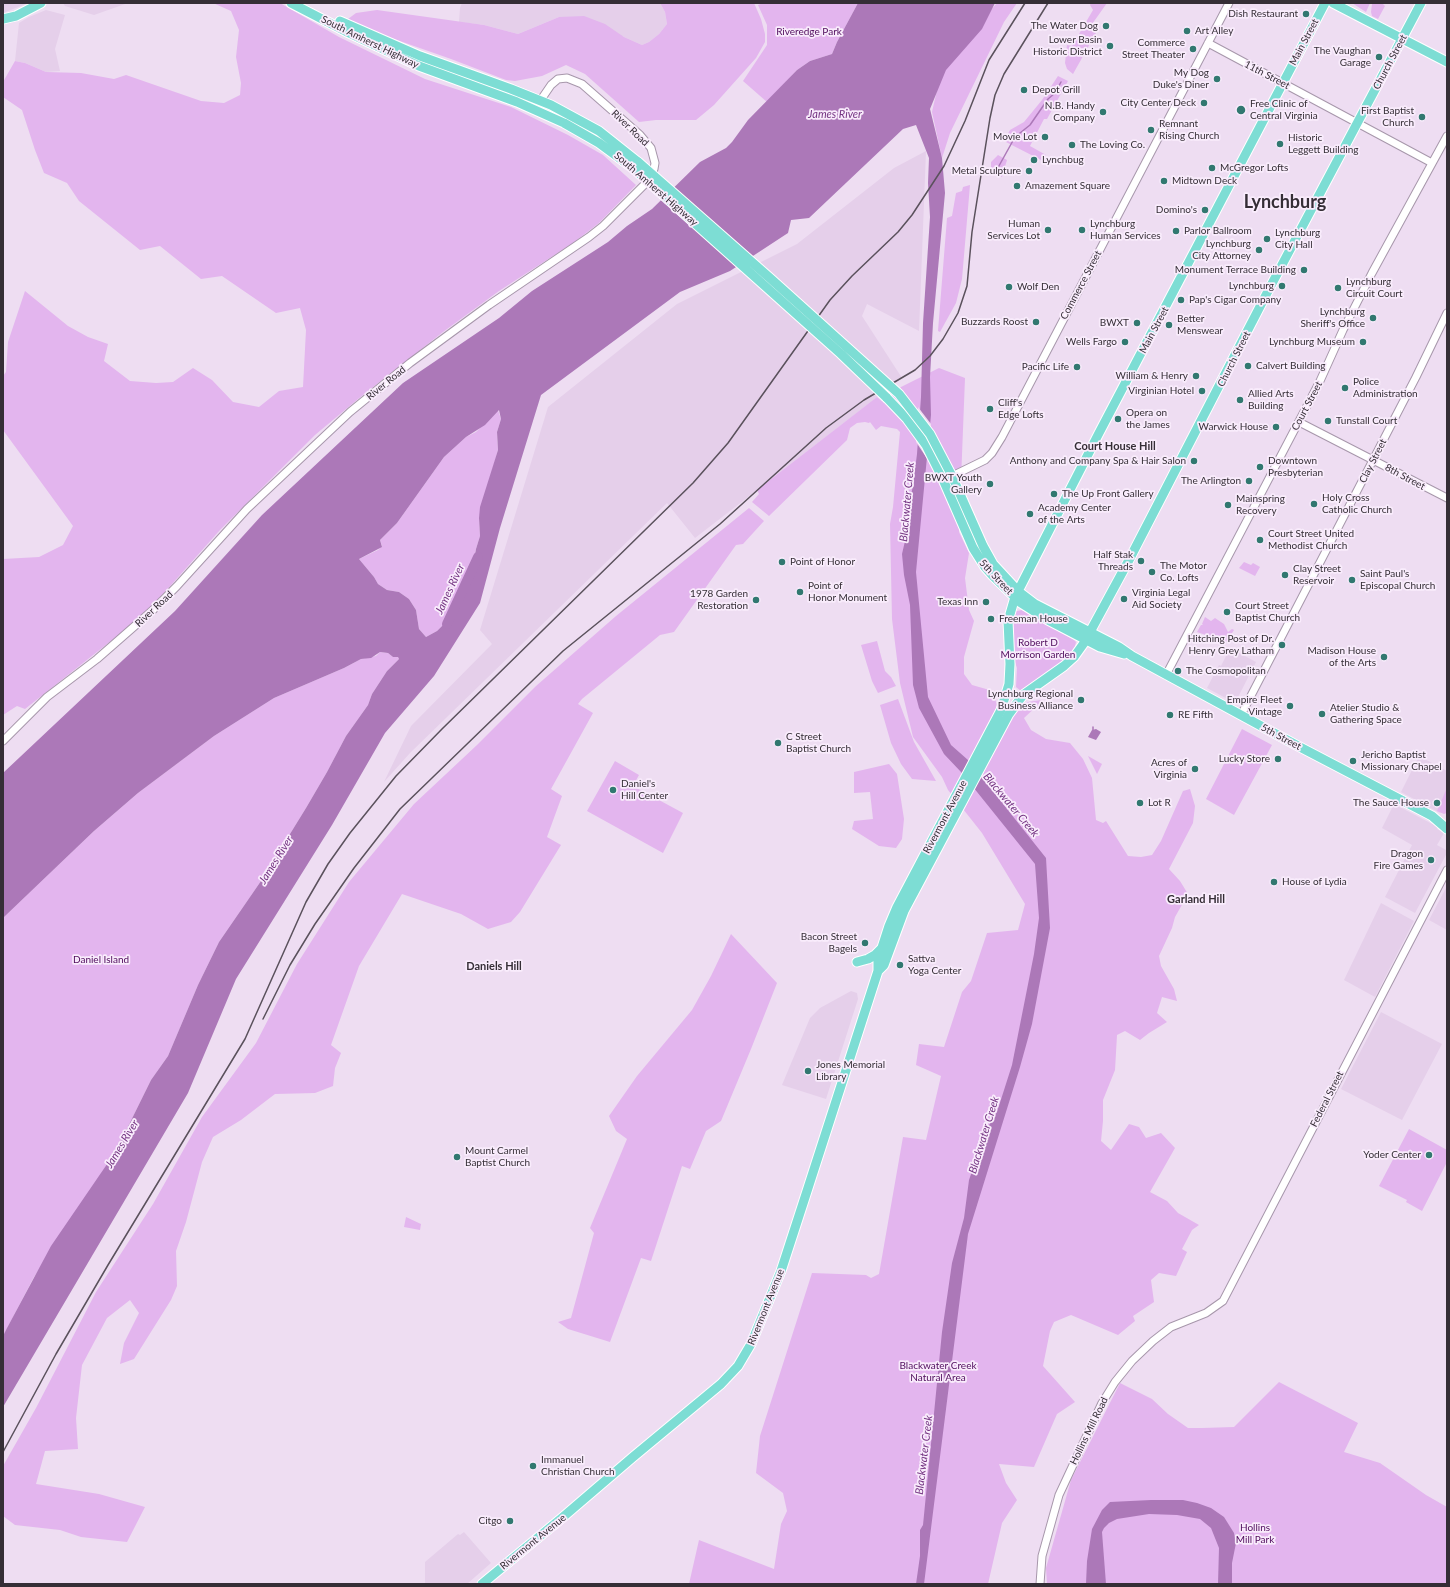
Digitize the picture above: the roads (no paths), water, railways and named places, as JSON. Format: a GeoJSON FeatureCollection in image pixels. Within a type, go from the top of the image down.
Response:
{"type":"FeatureCollection","features":[{"type":"Feature","properties":{"kind":"main road"},"geometry":{"type":"LineString","coordinates":[[3,19],[26,11],[42,3]]}},
{"type":"Feature","properties":{"kind":"main road","name":"South Amherst Highway"},"geometry":{"type":"LineString","coordinates":[[291,3],[349,33],[419,66],[534,109],[591,137],[636,165],[896,406],[926,445],[944,480]]}},
{"type":"Feature","properties":{"kind":"main road","name":"South Amherst Highway"},"geometry":{"type":"LineString","coordinates":[[302,3],[395,46],[540,100],[594,128],[892,388],[927,429],[952,476]]}},
{"type":"Feature","properties":{"kind":"main road","name":"Main Street"},"geometry":{"type":"LineString","coordinates":[[1010,664],[1008,621],[1016,594],[1325,3]]}},
{"type":"Feature","properties":{"kind":"main road"},"geometry":{"type":"LineString","coordinates":[[1333,3],[1447,62]]}},
{"type":"Feature","properties":{"kind":"main road","name":"Church Street"},"geometry":{"type":"LineString","coordinates":[[1023,695],[1064,666],[1074,657],[1088,636],[1421,3]]}},
{"type":"Feature","properties":{"kind":"main road","name":"5th Street"},"geometry":{"type":"LineString","coordinates":[[952,476],[983,546],[993,564],[1016,594]]}},
{"type":"Feature","properties":{"kind":"main road","name":"5th Street"},"geometry":{"type":"LineString","coordinates":[[944,480],[955,509],[973,548],[985,567],[1035,612],[1088,636],[1100,647],[1132,656],[1432,816],[1447,820]]}},
{"type":"Feature","properties":{"kind":"main road"},"geometry":{"type":"LineString","coordinates":[[1010,664],[1013,673],[1013,688],[1015,692],[1023,695]]}},
{"type":"Feature","properties":{"kind":"main road","name":"Rivermont Avenue"},"geometry":{"type":"LineString","coordinates":[[482,1584],[721,1384],[738,1366],[751,1344],[781,1271],[878,971],[878,960],[882,948],[893,927],[904,911],[1005,712],[1010,664]]}},
{"type":"Feature","properties":{"kind":"main road","name":"Rivermont Avenue"},"geometry":{"type":"LineString","coordinates":[[1005,712],[1023,695]]}},
{"type":"Feature","properties":{"kind":"main road","name":"5th Street"},"geometry":{"type":"LineString","coordinates":[[1432,816],[1447,829]]}},
{"type":"Feature","properties":{"kind":"main road","name":"Rivermont Avenue"},"geometry":{"type":"LineString","coordinates":[[878,971],[884,965],[893,927]]}},
{"type":"Feature","properties":{"kind":"main road"},"geometry":{"type":"LineString","coordinates":[[857,962],[868,959],[882,948]]}},
{"type":"Feature","properties":{"kind":"street","name":"Commerce Street"},"geometry":{"type":"LineString","coordinates":[[944,480],[985,460],[992,453],[1002,437],[1229,3]]}},
{"type":"Feature","properties":{"kind":"street","name":"11th Street"},"geometry":{"type":"LineString","coordinates":[[1208,43],[1432,163]]}},
{"type":"Feature","properties":{"kind":"street","name":"River Road"},"geometry":{"type":"LineString","coordinates":[[3,741],[47,697],[97,658],[153,610],[187,577],[247,509],[350,412],[404,368],[489,305],[589,237],[619,211],[646,183],[652,173],[655,164],[651,148],[589,89],[577,81],[567,78],[558,79],[551,85],[534,109]]}},
{"type":"Feature","properties":{"kind":"street","name":"Court Street"},"geometry":{"type":"LineString","coordinates":[[1166,675],[1299,422],[1372,273],[1447,136]]}},
{"type":"Feature","properties":{"kind":"street","name":"Clay Street"},"geometry":{"type":"LineString","coordinates":[[1241,715],[1373,461],[1447,313]]}},
{"type":"Feature","properties":{"kind":"street","name":"8th Street"},"geometry":{"type":"LineString","coordinates":[[1299,422],[1447,498]]}},
{"type":"Feature","properties":{"kind":"street","name":"Federal Street"},"geometry":{"type":"LineString","coordinates":[[1196,1317],[1206,1313],[1223,1301],[1447,870]]}},
{"type":"Feature","properties":{"kind":"street","name":"Hollins Mill Road"},"geometry":{"type":"LineString","coordinates":[[1040,1584],[1042,1556],[1059,1495],[1097,1412],[1108,1392],[1114,1382],[1132,1361],[1153,1341],[1171,1327],[1196,1317]]}},
{"type":"Feature","properties":{"kind":"water"},"geometry":{"type":"Polygon","coordinates":[[[858,3],[995,3],[982,29],[946,70],[930,109],[942,158],[945,193],[933,323],[930,377],[931,415],[916,572],[928,697],[951,745],[968,760],[1046,858],[1050,928],[1032,1024],[968,1234],[924,1584],[916,1584],[920,1556],[920,1530],[923,1525],[942,1332],[952,1263],[964,1218],[969,1180],[986,1130],[997,1112],[1012,1065],[1034,954],[1039,918],[1035,864],[961,772],[944,754],[919,708],[913,685],[910,605],[904,575],[902,554],[905,541],[906,516],[913,486],[917,454],[930,217],[928,183],[929,158],[916,125],[903,129],[809,218],[791,220],[788,233],[730,271],[680,292],[541,395],[500,528],[480,603],[434,676],[385,733],[332,825],[236,979],[188,1093],[3,1407],[3,1336],[7,1328],[51,1246],[116,1151],[151,1080],[168,1056],[198,985],[219,942],[261,881],[306,808],[346,736],[368,705],[372,694],[387,671],[399,659],[398,657],[393,657],[388,653],[380,652],[371,658],[361,659],[344,668],[274,698],[214,736],[138,793],[94,831],[3,918],[3,773],[175,611],[262,515],[403,383],[499,318],[532,291],[608,242],[627,226],[652,209],[700,162],[726,148],[748,120],[797,70],[810,61],[832,54],[858,3]],[[499,410],[485,425],[466,437],[444,457],[397,523],[380,540],[382,547],[359,559],[378,584],[387,590],[399,592],[409,599],[416,610],[419,629],[426,637],[437,631],[448,620],[455,605],[464,596],[469,586],[469,579],[472,573],[480,536],[480,507],[498,450],[497,432],[501,419],[499,410]]]}},
{"type":"Feature","properties":{"kind":"water"},"geometry":{"type":"Polygon","coordinates":[[[1096,729],[1101,732],[1096,740],[1088,737],[1092,730],[1096,729]]]}},
{"type":"Feature","properties":{"kind":"water"},"geometry":{"type":"Polygon","coordinates":[[[1183,1500],[1197,1503],[1211,1508],[1224,1517],[1234,1533],[1236,1543],[1232,1563],[1232,1584],[1218,1584],[1219,1548],[1211,1528],[1200,1519],[1177,1515],[1149,1514],[1117,1519],[1109,1523],[1104,1528],[1102,1532],[1106,1584],[1086,1584],[1087,1561],[1092,1529],[1102,1510],[1110,1502],[1183,1500]]]}},
{"type":"Feature","properties":{"kind":"waterway"},"geometry":{"type":"LineString","coordinates":[[995,173],[1015,137],[1030,125],[1048,99],[1055,93],[1061,82]]}},
{"type":"Feature","properties":{"kind":"waterway","name":"James River"},"geometry":{"type":"LineString","coordinates":[[447,624],[478,557]]}},
{"type":"Feature","properties":{"kind":"railway"},"geometry":{"type":"LineString","coordinates":[[3,1452],[56,1354],[108,1265],[245,1039],[306,902],[328,864],[350,833],[396,776],[693,483],[728,443],[830,300],[852,276],[898,232],[912,215],[944,166],[965,121],[989,60],[1025,3]]}},
{"type":"Feature","properties":{"kind":"railway"},"geometry":{"type":"LineString","coordinates":[[263,1019],[290,965],[315,924],[354,868],[400,809],[563,651],[720,524],[826,428],[864,400],[915,370],[930,356],[943,339],[958,313],[967,286],[972,232],[995,95],[1004,74],[1048,3]]}},
{"type":"Feature","properties":{"kind":"place","name":"Dish Restaurant"},"geometry":{"type":"Point","coordinates":[1306,14]}},
{"type":"Feature","properties":{"kind":"place","name":"The Water Dog"},"geometry":{"type":"Point","coordinates":[1106,26]}},
{"type":"Feature","properties":{"kind":"place","name":"Art Alley"},"geometry":{"type":"Point","coordinates":[1187,31]}},
{"type":"Feature","properties":{"kind":"place","name":"Lower Basin Historic District"},"geometry":{"type":"Point","coordinates":[1110,46]}},
{"type":"Feature","properties":{"kind":"place","name":"Commerce Street Theater"},"geometry":{"type":"Point","coordinates":[1193,49]}},
{"type":"Feature","properties":{"kind":"place","name":"The Vaughan Garage"},"geometry":{"type":"Point","coordinates":[1379,57]}},
{"type":"Feature","properties":{"kind":"place","name":"My Dog Duke's Diner"},"geometry":{"type":"Point","coordinates":[1217,79]}},
{"type":"Feature","properties":{"kind":"place","name":"Depot Grill"},"geometry":{"type":"Point","coordinates":[1024,90]}},
{"type":"Feature","properties":{"kind":"place","name":"City Center Deck"},"geometry":{"type":"Point","coordinates":[1204,103]}},
{"type":"Feature","properties":{"kind":"place","name":"Free Clinic of Central Virginia"},"geometry":{"type":"Point","coordinates":[1241,110]}},
{"type":"Feature","properties":{"kind":"place","name":"N.B. Handy Company"},"geometry":{"type":"Point","coordinates":[1103,112]}},
{"type":"Feature","properties":{"kind":"place","name":"First Baptist Church"},"geometry":{"type":"Point","coordinates":[1422,117]}},
{"type":"Feature","properties":{"kind":"place","name":"Remnant Rising Church"},"geometry":{"type":"Point","coordinates":[1151,130]}},
{"type":"Feature","properties":{"kind":"place","name":"Movie Lot"},"geometry":{"type":"Point","coordinates":[1045,137]}},
{"type":"Feature","properties":{"kind":"place","name":"Historic Leggett Building"},"geometry":{"type":"Point","coordinates":[1280,144]}},
{"type":"Feature","properties":{"kind":"place","name":"The Loving Co."},"geometry":{"type":"Point","coordinates":[1072,145]}},
{"type":"Feature","properties":{"kind":"place","name":"Lynchbug"},"geometry":{"type":"Point","coordinates":[1034,160]}},
{"type":"Feature","properties":{"kind":"place","name":"McGregor Lofts"},"geometry":{"type":"Point","coordinates":[1212,168]}},
{"type":"Feature","properties":{"kind":"place","name":"Metal Sculpture"},"geometry":{"type":"Point","coordinates":[1029,171]}},
{"type":"Feature","properties":{"kind":"place","name":"Midtown Deck"},"geometry":{"type":"Point","coordinates":[1164,181]}},
{"type":"Feature","properties":{"kind":"place","name":"Amazement Square"},"geometry":{"type":"Point","coordinates":[1017,186]}},
{"type":"Feature","properties":{"kind":"place","name":"Domino's"},"geometry":{"type":"Point","coordinates":[1205,210]}},
{"type":"Feature","properties":{"kind":"place","name":"Human Services Lot"},"geometry":{"type":"Point","coordinates":[1048,230]}},
{"type":"Feature","properties":{"kind":"place","name":"Lynchburg Human Services"},"geometry":{"type":"Point","coordinates":[1082,230]}},
{"type":"Feature","properties":{"kind":"place","name":"Parlor Ballroom"},"geometry":{"type":"Point","coordinates":[1176,231]}},
{"type":"Feature","properties":{"kind":"place","name":"Lynchburg City Hall"},"geometry":{"type":"Point","coordinates":[1267,239]}},
{"type":"Feature","properties":{"kind":"place","name":"Lynchburg City Attorney"},"geometry":{"type":"Point","coordinates":[1259,250]}},
{"type":"Feature","properties":{"kind":"place","name":"Monument Terrace Building"},"geometry":{"type":"Point","coordinates":[1304,270]}},
{"type":"Feature","properties":{"kind":"place","name":"Lynchburg"},"geometry":{"type":"Point","coordinates":[1282,286]}},
{"type":"Feature","properties":{"kind":"place","name":"Wolf Den"},"geometry":{"type":"Point","coordinates":[1009,287]}},
{"type":"Feature","properties":{"kind":"place","name":"Lynchburg Circuit Court"},"geometry":{"type":"Point","coordinates":[1338,288]}},
{"type":"Feature","properties":{"kind":"place","name":"Pap's Cigar Company"},"geometry":{"type":"Point","coordinates":[1181,300]}},
{"type":"Feature","properties":{"kind":"place","name":"Lynchburg Sheriff's Office"},"geometry":{"type":"Point","coordinates":[1373,318]}},
{"type":"Feature","properties":{"kind":"place","name":"Buzzards Roost"},"geometry":{"type":"Point","coordinates":[1036,322]}},
{"type":"Feature","properties":{"kind":"place","name":"BWXT"},"geometry":{"type":"Point","coordinates":[1137,323]}},
{"type":"Feature","properties":{"kind":"place","name":"Better Menswear"},"geometry":{"type":"Point","coordinates":[1169,325]}},
{"type":"Feature","properties":{"kind":"place","name":"Wells Fargo"},"geometry":{"type":"Point","coordinates":[1125,342]}},
{"type":"Feature","properties":{"kind":"place","name":"Lynchburg Museum"},"geometry":{"type":"Point","coordinates":[1363,342]}},
{"type":"Feature","properties":{"kind":"place","name":"Calvert Building"},"geometry":{"type":"Point","coordinates":[1248,366]}},
{"type":"Feature","properties":{"kind":"place","name":"Pacific Life"},"geometry":{"type":"Point","coordinates":[1077,367]}},
{"type":"Feature","properties":{"kind":"place","name":"William & Henry"},"geometry":{"type":"Point","coordinates":[1196,376]}},
{"type":"Feature","properties":{"kind":"place","name":"Police Administration"},"geometry":{"type":"Point","coordinates":[1345,388]}},
{"type":"Feature","properties":{"kind":"place","name":"Virginian Hotel"},"geometry":{"type":"Point","coordinates":[1202,391]}},
{"type":"Feature","properties":{"kind":"place","name":"Allied Arts Building"},"geometry":{"type":"Point","coordinates":[1240,400]}},
{"type":"Feature","properties":{"kind":"place","name":"Cliff's Edge Lofts"},"geometry":{"type":"Point","coordinates":[990,409]}},
{"type":"Feature","properties":{"kind":"place","name":"Opera on the James"},"geometry":{"type":"Point","coordinates":[1118,419]}},
{"type":"Feature","properties":{"kind":"place","name":"Tunstall Court"},"geometry":{"type":"Point","coordinates":[1328,421]}},
{"type":"Feature","properties":{"kind":"place","name":"Warwick House"},"geometry":{"type":"Point","coordinates":[1276,427]}},
{"type":"Feature","properties":{"kind":"place","name":"Anthony and Company Spa & Hair Salon"},"geometry":{"type":"Point","coordinates":[1194,461]}},
{"type":"Feature","properties":{"kind":"place","name":"Downtown Presbyterian"},"geometry":{"type":"Point","coordinates":[1260,467]}},
{"type":"Feature","properties":{"kind":"place","name":"The Arlington"},"geometry":{"type":"Point","coordinates":[1249,481]}},
{"type":"Feature","properties":{"kind":"place","name":"BWXT Youth Gallery"},"geometry":{"type":"Point","coordinates":[990,484]}},
{"type":"Feature","properties":{"kind":"place","name":"The Up Front Gallery"},"geometry":{"type":"Point","coordinates":[1054,494]}},
{"type":"Feature","properties":{"kind":"place","name":"Holy Cross Catholic Church"},"geometry":{"type":"Point","coordinates":[1314,504]}},
{"type":"Feature","properties":{"kind":"place","name":"Mainspring Recovery"},"geometry":{"type":"Point","coordinates":[1228,505]}},
{"type":"Feature","properties":{"kind":"place","name":"Academy Center of the Arts"},"geometry":{"type":"Point","coordinates":[1030,514]}},
{"type":"Feature","properties":{"kind":"place","name":"Court Street United Methodist Church"},"geometry":{"type":"Point","coordinates":[1260,540]}},
{"type":"Feature","properties":{"kind":"place","name":"Half Stak Threads"},"geometry":{"type":"Point","coordinates":[1141,561]}},
{"type":"Feature","properties":{"kind":"place","name":"Point of Honor"},"geometry":{"type":"Point","coordinates":[782,562]}},
{"type":"Feature","properties":{"kind":"place","name":"The Motor Co. Lofts"},"geometry":{"type":"Point","coordinates":[1152,572]}},
{"type":"Feature","properties":{"kind":"place","name":"Clay Street Reservoir"},"geometry":{"type":"Point","coordinates":[1285,575]}},
{"type":"Feature","properties":{"kind":"place","name":"Saint Paul's Episcopal Church"},"geometry":{"type":"Point","coordinates":[1352,580]}},
{"type":"Feature","properties":{"kind":"place","name":"Point of Honor Monument"},"geometry":{"type":"Point","coordinates":[800,592]}},
{"type":"Feature","properties":{"kind":"place","name":"Virginia Legal Aid Society"},"geometry":{"type":"Point","coordinates":[1124,599]}},
{"type":"Feature","properties":{"kind":"place","name":"1978 Garden Restoration"},"geometry":{"type":"Point","coordinates":[756,600]}},
{"type":"Feature","properties":{"kind":"place","name":"Texas Inn"},"geometry":{"type":"Point","coordinates":[986,602]}},
{"type":"Feature","properties":{"kind":"place","name":"Court Street Baptist Church"},"geometry":{"type":"Point","coordinates":[1227,612]}},
{"type":"Feature","properties":{"kind":"place","name":"Freeman House"},"geometry":{"type":"Point","coordinates":[991,619]}},
{"type":"Feature","properties":{"kind":"place","name":"Hitching Post of Dr. Henry Grey Latham"},"geometry":{"type":"Point","coordinates":[1282,645]}},
{"type":"Feature","properties":{"kind":"place","name":"Madison House of the Arts"},"geometry":{"type":"Point","coordinates":[1384,657]}},
{"type":"Feature","properties":{"kind":"place","name":"The Cosmopolitan"},"geometry":{"type":"Point","coordinates":[1178,671]}},
{"type":"Feature","properties":{"kind":"place","name":"Lynchburg Regional Business Alliance"},"geometry":{"type":"Point","coordinates":[1081,700]}},
{"type":"Feature","properties":{"kind":"place","name":"Empire Fleet Vintage"},"geometry":{"type":"Point","coordinates":[1290,706]}},
{"type":"Feature","properties":{"kind":"place","name":"Atelier Studio & Gathering Space"},"geometry":{"type":"Point","coordinates":[1322,714]}},
{"type":"Feature","properties":{"kind":"place","name":"RE Fifth"},"geometry":{"type":"Point","coordinates":[1170,715]}},
{"type":"Feature","properties":{"kind":"place","name":"C Street Baptist Church"},"geometry":{"type":"Point","coordinates":[778,743]}},
{"type":"Feature","properties":{"kind":"place","name":"Lucky Store"},"geometry":{"type":"Point","coordinates":[1278,759]}},
{"type":"Feature","properties":{"kind":"place","name":"Jericho Baptist Missionary Chapel"},"geometry":{"type":"Point","coordinates":[1353,761]}},
{"type":"Feature","properties":{"kind":"place","name":"Acres of Virginia"},"geometry":{"type":"Point","coordinates":[1195,769]}},
{"type":"Feature","properties":{"kind":"place","name":"Daniel's Hill Center"},"geometry":{"type":"Point","coordinates":[613,790]}},
{"type":"Feature","properties":{"kind":"place","name":"Lot R"},"geometry":{"type":"Point","coordinates":[1140,803]}},
{"type":"Feature","properties":{"kind":"place","name":"The Sauce House"},"geometry":{"type":"Point","coordinates":[1437,803]}},
{"type":"Feature","properties":{"kind":"place","name":"Dragon Fire Games"},"geometry":{"type":"Point","coordinates":[1431,860]}},
{"type":"Feature","properties":{"kind":"place","name":"House of Lydia"},"geometry":{"type":"Point","coordinates":[1274,882]}},
{"type":"Feature","properties":{"kind":"place","name":"Bacon Street Bagels"},"geometry":{"type":"Point","coordinates":[865,943]}},
{"type":"Feature","properties":{"kind":"place","name":"Sattva Yoga Center"},"geometry":{"type":"Point","coordinates":[900,965]}},
{"type":"Feature","properties":{"kind":"place","name":"Jones Memorial Library"},"geometry":{"type":"Point","coordinates":[808,1071]}},
{"type":"Feature","properties":{"kind":"place","name":"Yoder Center"},"geometry":{"type":"Point","coordinates":[1429,1155]}},
{"type":"Feature","properties":{"kind":"place","name":"Mount Carmel Baptist Church"},"geometry":{"type":"Point","coordinates":[457,1157]}},
{"type":"Feature","properties":{"kind":"place","name":"Immanuel Christian Church"},"geometry":{"type":"Point","coordinates":[533,1466]}},
{"type":"Feature","properties":{"kind":"place","name":"Citgo"},"geometry":{"type":"Point","coordinates":[510,1521]}},
{"type":"Feature","properties":{"kind":"district","name":"Lynchburg"},"geometry":{"type":"Point","coordinates":[1285,202]}},
{"type":"Feature","properties":{"kind":"district","name":"Court House Hill"},"geometry":{"type":"Point","coordinates":[1115,446]}},
{"type":"Feature","properties":{"kind":"district","name":"Garland Hill"},"geometry":{"type":"Point","coordinates":[1196,899]}},
{"type":"Feature","properties":{"kind":"district","name":"Daniels Hill"},"geometry":{"type":"Point","coordinates":[494,966]}},
{"type":"Feature","properties":{"kind":"park label","name":"Riveredge Park"},"geometry":{"type":"Point","coordinates":[809,32]}},
{"type":"Feature","properties":{"kind":"park label","name":"Robert D Morrison Garden"},"geometry":{"type":"Point","coordinates":[1038,648]}},
{"type":"Feature","properties":{"kind":"park label","name":"Daniel Island"},"geometry":{"type":"Point","coordinates":[101,960]}},
{"type":"Feature","properties":{"kind":"park label","name":"Blackwater Creek Natural Area"},"geometry":{"type":"Point","coordinates":[938,1372]}},
{"type":"Feature","properties":{"kind":"park label","name":"Hollins Mill Park"},"geometry":{"type":"Point","coordinates":[1255,1534]}},
{"type":"Feature","properties":{"kind":"water label","name":"Blackwater Creek"},"geometry":{"type":"Point","coordinates":[907,502]}},
{"type":"Feature","properties":{"kind":"water label","name":"Blackwater Creek"},"geometry":{"type":"Point","coordinates":[1011,805]}},
{"type":"Feature","properties":{"kind":"water label","name":"Blackwater Creek"},"geometry":{"type":"Point","coordinates":[984,1135]}},
{"type":"Feature","properties":{"kind":"water label","name":"Blackwater Creek"},"geometry":{"type":"Point","coordinates":[924,1455]}}]}
